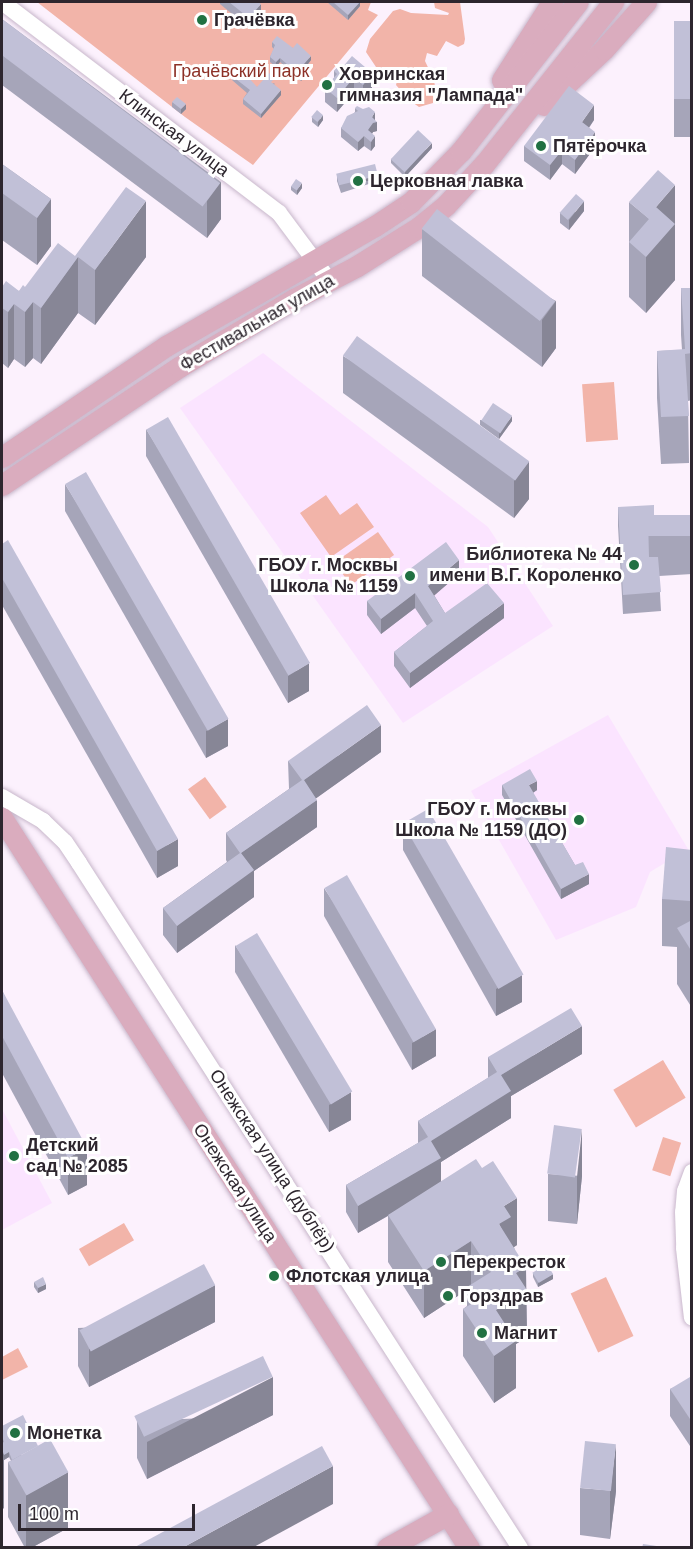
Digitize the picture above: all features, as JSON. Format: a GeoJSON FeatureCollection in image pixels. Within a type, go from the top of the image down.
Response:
{"type":"FeatureCollection","features":[{"type":"Feature","properties":{"kind":"main road"},"geometry":{"type":"LineString","coordinates":[[500,146],[613,2]]}},
{"type":"Feature","properties":{"kind":"main road"},"geometry":{"type":"LineString","coordinates":[[500,146],[604,49],[646,2]]}},
{"type":"Feature","properties":{"kind":"main road","name":"Фестивальная улица"},"geometry":{"type":"LineString","coordinates":[[2,457],[166,346],[357,236],[411,202],[443,171],[562,6]]}},
{"type":"Feature","properties":{"kind":"main road","name":"Фестивальная улица"},"geometry":{"type":"LineString","coordinates":[[2,485],[179,367],[419,227],[446,205],[500,146]]}},
{"type":"Feature","properties":{"kind":"main road","name":"Онежская улица"},"geometry":{"type":"LineString","coordinates":[[2,818],[469,1548]]}},
{"type":"Feature","properties":{"kind":"main road"},"geometry":{"type":"LineString","coordinates":[[387,1548],[448,1514]]}},
{"type":"Feature","properties":{"kind":"street","name":"Клинская улица"},"geometry":{"type":"LineString","coordinates":[[2,2],[279,213],[329,280]]}},
{"type":"Feature","properties":{"kind":"street","name":"Онежская улица (дублёр)"},"geometry":{"type":"LineString","coordinates":[[2,797],[44,821],[65,842],[520,1548]]}},
{"type":"Feature","properties":{"kind":"street"},"geometry":{"type":"LineString","coordinates":[[692,1172],[685,1191],[683,1212],[684,1248],[692,1318]]}},
{"type":"Feature","properties":{"kind":"shaded area","name":"ГБОУ г. Москвы Школа № 1159"},"geometry":{"type":"Polygon","coordinates":[[[263,353],[488,527],[553,626],[403,723],[180,408],[263,353]]]}},
{"type":"Feature","properties":{"kind":"shaded area","name":"ГБОУ г. Москвы Школа № 1159 (ДО)"},"geometry":{"type":"Polygon","coordinates":[[[608,715],[688,849],[650,872],[636,907],[556,940],[471,791],[608,715]]]}},
{"type":"Feature","properties":{"kind":"shaded area","name":"Детский сад № 2085"},"geometry":{"type":"Polygon","coordinates":[[[2,1109],[52,1203],[2,1230],[2,1109]]]}},
{"type":"Feature","properties":{"kind":"green space","name":"Грачёвский парк"},"geometry":{"type":"Polygon","coordinates":[[[37,2],[371,2],[368,10],[378,15],[253,165],[185,117],[37,2]]]}},
{"type":"Feature","properties":{"kind":"green space"},"geometry":{"type":"Polygon","coordinates":[[[434,2],[460,2],[465,39],[464,44],[458,47],[446,41],[437,56],[427,53],[425,61],[434,80],[436,93],[433,103],[419,107],[409,100],[396,85],[400,69],[376,67],[366,52],[370,39],[393,11],[400,9],[411,13],[448,15],[449,13],[435,8],[434,2]]]}},
{"type":"Feature","properties":{"kind":"green space"},"geometry":{"type":"Polygon","coordinates":[[[614,382],[618,440],[586,442],[582,384],[614,382]]]}},
{"type":"Feature","properties":{"kind":"green space"},"geometry":{"type":"Polygon","coordinates":[[[326,495],[340,515],[357,503],[374,527],[331,557],[300,513],[326,495]]]}},
{"type":"Feature","properties":{"kind":"green space"},"geometry":{"type":"Polygon","coordinates":[[[378,532],[394,555],[351,585],[335,562],[378,532]]]}},
{"type":"Feature","properties":{"kind":"green space"},"geometry":{"type":"Polygon","coordinates":[[[205,777],[227,807],[210,819],[188,789],[205,777]]]}},
{"type":"Feature","properties":{"kind":"green space"},"geometry":{"type":"Polygon","coordinates":[[[663,1060],[686,1098],[636,1128],[613,1090],[663,1060]]]}},
{"type":"Feature","properties":{"kind":"green space"},"geometry":{"type":"Polygon","coordinates":[[[663,1137],[681,1143],[670,1176],[652,1170],[663,1137]]]}},
{"type":"Feature","properties":{"kind":"green space"},"geometry":{"type":"Polygon","coordinates":[[[124,1223],[134,1240],[89,1266],[79,1249],[124,1223]]]}},
{"type":"Feature","properties":{"kind":"green space"},"geometry":{"type":"Polygon","coordinates":[[[606,1277],[633,1336],[598,1352],[571,1293],[606,1277]]]}},
{"type":"Feature","properties":{"kind":"green space"},"geometry":{"type":"Polygon","coordinates":[[[18,1348],[28,1367],[2,1380],[2,1357],[18,1348]]]}},
{"type":"Feature","properties":{"kind":"building"},"geometry":{"type":"Polygon","coordinates":[[[229,2],[258,2],[261,4],[249,18],[229,2]]]}},
{"type":"Feature","properties":{"kind":"building"},"geometry":{"type":"Polygon","coordinates":[[[333,2],[360,2],[348,15],[333,2]]]}},
{"type":"Feature","properties":{"kind":"building"},"geometry":{"type":"Polygon","coordinates":[[[2,19],[220,183],[203,206],[2,55],[2,19]]]}},
{"type":"Feature","properties":{"kind":"building"},"geometry":{"type":"Polygon","coordinates":[[[674,21],[692,21],[692,99],[674,99],[674,21]]]}},
{"type":"Feature","properties":{"kind":"building"},"geometry":{"type":"Polygon","coordinates":[[[277,36],[293,48],[297,43],[311,56],[303,65],[307,68],[301,76],[280,58],[276,62],[270,57],[275,45],[272,42],[277,36]]]}},
{"type":"Feature","properties":{"kind":"building"},"geometry":{"type":"Polygon","coordinates":[[[352,56],[372,73],[363,85],[354,77],[337,98],[325,88],[337,74],[334,71],[338,67],[341,69],[352,56]]]}},
{"type":"Feature","properties":{"kind":"building"},"geometry":{"type":"Polygon","coordinates":[[[239,67],[257,87],[269,73],[275,78],[271,82],[281,90],[261,114],[243,99],[250,90],[232,76],[239,67]]]}},
{"type":"Feature","properties":{"kind":"building"},"geometry":{"type":"Polygon","coordinates":[[[569,86],[594,105],[582,122],[595,132],[575,160],[562,150],[550,165],[524,146],[569,86]]]}},
{"type":"Feature","properties":{"kind":"building"},"geometry":{"type":"Polygon","coordinates":[[[177,97],[186,104],[181,109],[172,102],[177,97]]]}},
{"type":"Feature","properties":{"kind":"building"},"geometry":{"type":"Polygon","coordinates":[[[357,106],[363,109],[369,107],[375,112],[372,117],[377,122],[373,123],[368,130],[375,136],[371,142],[364,136],[358,142],[341,128],[347,116],[358,111],[355,108],[357,106]]]}},
{"type":"Feature","properties":{"kind":"building"},"geometry":{"type":"Polygon","coordinates":[[[317,110],[323,115],[317,122],[311,117],[317,110]]]}},
{"type":"Feature","properties":{"kind":"building"},"geometry":{"type":"Polygon","coordinates":[[[418,130],[432,143],[405,172],[391,159],[418,130]]]}},
{"type":"Feature","properties":{"kind":"building"},"geometry":{"type":"Polygon","coordinates":[[[2,164],[51,199],[37,218],[2,193],[2,164]]]}},
{"type":"Feature","properties":{"kind":"building"},"geometry":{"type":"Polygon","coordinates":[[[375,164],[378,176],[339,185],[336,174],[375,164]]]}},
{"type":"Feature","properties":{"kind":"building"},"geometry":{"type":"Polygon","coordinates":[[[658,170],[675,185],[656,207],[675,224],[646,257],[629,242],[649,219],[629,202],[658,170]]]}},
{"type":"Feature","properties":{"kind":"building"},"geometry":{"type":"Polygon","coordinates":[[[296,179],[302,183],[297,190],[291,186],[296,179]]]}},
{"type":"Feature","properties":{"kind":"building"},"geometry":{"type":"Polygon","coordinates":[[[126,187],[146,201],[95,270],[78,257],[41,308],[33,302],[25,312],[14,304],[8,312],[2,308],[2,287],[6,281],[19,291],[23,285],[25,287],[58,243],[75,256],[126,187]]]}},
{"type":"Feature","properties":{"kind":"building"},"geometry":{"type":"Polygon","coordinates":[[[576,194],[584,201],[568,220],[560,213],[576,194]]]}},
{"type":"Feature","properties":{"kind":"building"},"geometry":{"type":"Polygon","coordinates":[[[437,209],[555,301],[540,321],[422,229],[437,209]]]}},
{"type":"Feature","properties":{"kind":"building"},"geometry":{"type":"Polygon","coordinates":[[[681,288],[692,288],[692,353],[685,354],[689,416],[661,417],[657,351],[685,349],[681,288]]]}},
{"type":"Feature","properties":{"kind":"building"},"geometry":{"type":"Polygon","coordinates":[[[357,336],[529,461],[515,481],[343,355],[357,336]]]}},
{"type":"Feature","properties":{"kind":"building"},"geometry":{"type":"Polygon","coordinates":[[[493,403],[512,416],[500,433],[481,420],[493,403]]]}},
{"type":"Feature","properties":{"kind":"building"},"geometry":{"type":"Polygon","coordinates":[[[168,417],[310,663],[288,675],[146,430],[168,417]]]}},
{"type":"Feature","properties":{"kind":"building"},"geometry":{"type":"Polygon","coordinates":[[[86,472],[229,719],[208,731],[65,484],[86,472]]]}},
{"type":"Feature","properties":{"kind":"building","name":"Библиотека № 44 имени В.Г. Короленко"},"geometry":{"type":"Polygon","coordinates":[[[654,505],[654,517],[648,517],[649,557],[658,557],[661,592],[623,595],[618,507],[654,505]]]}},
{"type":"Feature","properties":{"kind":"building"},"geometry":{"type":"Polygon","coordinates":[[[648,515],[692,515],[692,536],[648,536],[648,515]]]}},
{"type":"Feature","properties":{"kind":"building"},"geometry":{"type":"Polygon","coordinates":[[[8,540],[178,839],[157,851],[2,578],[2,544],[8,540]]]}},
{"type":"Feature","properties":{"kind":"building"},"geometry":{"type":"Polygon","coordinates":[[[446,542],[459,560],[428,586],[445,613],[487,583],[504,603],[410,673],[394,652],[433,621],[415,593],[381,619],[367,601],[446,542]]]}},
{"type":"Feature","properties":{"kind":"building"},"geometry":{"type":"Polygon","coordinates":[[[367,705],[381,725],[304,780],[317,800],[241,853],[254,870],[177,926],[163,908],[240,853],[226,833],[302,780],[288,761],[367,705]]]}},
{"type":"Feature","properties":{"kind":"building"},"geometry":{"type":"Polygon","coordinates":[[[530,769],[537,781],[529,785],[575,865],[583,862],[589,874],[561,889],[502,785],[530,769]]]}},
{"type":"Feature","properties":{"kind":"building"},"geometry":{"type":"Polygon","coordinates":[[[428,809],[524,974],[498,989],[403,824],[428,809]]]}},
{"type":"Feature","properties":{"kind":"building"},"geometry":{"type":"Polygon","coordinates":[[[666,847],[692,850],[690,901],[662,899],[666,847]]]}},
{"type":"Feature","properties":{"kind":"building"},"geometry":{"type":"Polygon","coordinates":[[[347,875],[436,1029],[413,1042],[324,888],[347,875]]]}},
{"type":"Feature","properties":{"kind":"building"},"geometry":{"type":"Polygon","coordinates":[[[692,920],[692,952],[677,928],[692,920]]]}},
{"type":"Feature","properties":{"kind":"building"},"geometry":{"type":"Polygon","coordinates":[[[257,933],[352,1092],[331,1104],[236,946],[257,933]]]}},
{"type":"Feature","properties":{"kind":"building"},"geometry":{"type":"Polygon","coordinates":[[[2,990],[87,1148],[68,1158],[2,1036],[2,990]]]}},
{"type":"Feature","properties":{"kind":"building"},"geometry":{"type":"Polygon","coordinates":[[[571,1008],[582,1026],[501,1075],[511,1091],[431,1141],[441,1158],[358,1206],[346,1185],[428,1137],[418,1121],[497,1072],[488,1057],[571,1008]]]}},
{"type":"Feature","properties":{"kind":"building"},"geometry":{"type":"Polygon","coordinates":[[[554,1125],[582,1129],[575,1177],[547,1174],[554,1125]]]}},
{"type":"Feature","properties":{"kind":"building"},"geometry":{"type":"Polygon","coordinates":[[[476,1159],[482,1168],[493,1161],[517,1198],[504,1206],[511,1217],[499,1224],[526,1267],[516,1273],[527,1290],[496,1310],[516,1341],[494,1356],[463,1309],[476,1301],[467,1287],[491,1272],[471,1241],[424,1271],[388,1215],[476,1159]]]}},
{"type":"Feature","properties":{"kind":"building"},"geometry":{"type":"Polygon","coordinates":[[[204,1264],[215,1285],[91,1351],[80,1330],[204,1264]]]}},
{"type":"Feature","properties":{"kind":"building"},"geometry":{"type":"Polygon","coordinates":[[[547,1264],[553,1274],[539,1283],[532,1273],[547,1264]]]}},
{"type":"Feature","properties":{"kind":"building"},"geometry":{"type":"Polygon","coordinates":[[[43,1277],[46,1284],[38,1288],[34,1282],[43,1277]]]}},
{"type":"Feature","properties":{"kind":"building"},"geometry":{"type":"Polygon","coordinates":[[[263,1356],[273,1377],[144,1437],[134,1416],[263,1356]]]}},
{"type":"Feature","properties":{"kind":"building"},"geometry":{"type":"Polygon","coordinates":[[[690,1377],[692,1380],[692,1422],[670,1389],[690,1377]]]}},
{"type":"Feature","properties":{"kind":"building"},"geometry":{"type":"Polygon","coordinates":[[[23,1415],[38,1446],[12,1460],[9,1452],[4,1455],[2,1426],[23,1415]]]}},
{"type":"Feature","properties":{"kind":"building"},"geometry":{"type":"Polygon","coordinates":[[[50,1439],[68,1472],[26,1496],[8,1462],[50,1439]]]}},
{"type":"Feature","properties":{"kind":"building"},"geometry":{"type":"Polygon","coordinates":[[[585,1441],[616,1444],[611,1491],[580,1488],[585,1441]]]}},
{"type":"Feature","properties":{"kind":"building"},"geometry":{"type":"Polygon","coordinates":[[[322,1446],[333,1466],[182,1548],[135,1547],[322,1446]]]}},
{"type":"Feature","properties":{"kind":"building"},"geometry":{"type":"Polygon","coordinates":[[[643,1544],[670,1548],[642,1548],[643,1544]]]}},
{"type":"Feature","properties":{"kind":"place","name":"Грачёвка"},"geometry":{"type":"Point","coordinates":[202,20]}},
{"type":"Feature","properties":{"kind":"place","name":"Ховринская гимназия \"Лампада\""},"geometry":{"type":"Point","coordinates":[327,85]}},
{"type":"Feature","properties":{"kind":"place","name":"Пятёрочка"},"geometry":{"type":"Point","coordinates":[541,146]}},
{"type":"Feature","properties":{"kind":"place","name":"Церковная лавка"},"geometry":{"type":"Point","coordinates":[358,181]}},
{"type":"Feature","properties":{"kind":"place","name":"Библиотека № 44 имени В.Г. Короленко"},"geometry":{"type":"Point","coordinates":[634,565]}},
{"type":"Feature","properties":{"kind":"place","name":"ГБОУ г. Москвы Школа № 1159"},"geometry":{"type":"Point","coordinates":[410,576]}},
{"type":"Feature","properties":{"kind":"place","name":"ГБОУ г. Москвы Школа № 1159 (ДО)"},"geometry":{"type":"Point","coordinates":[579,820]}},
{"type":"Feature","properties":{"kind":"place","name":"Детский сад № 2085"},"geometry":{"type":"Point","coordinates":[14,1156]}},
{"type":"Feature","properties":{"kind":"place","name":"Перекресток"},"geometry":{"type":"Point","coordinates":[441,1262]}},
{"type":"Feature","properties":{"kind":"place","name":"Флотская улица"},"geometry":{"type":"Point","coordinates":[274,1276]}},
{"type":"Feature","properties":{"kind":"place","name":"Горздрав"},"geometry":{"type":"Point","coordinates":[448,1296]}},
{"type":"Feature","properties":{"kind":"place","name":"Магнит"},"geometry":{"type":"Point","coordinates":[482,1333]}},
{"type":"Feature","properties":{"kind":"place","name":"Монетка"},"geometry":{"type":"Point","coordinates":[15,1433]}}]}
